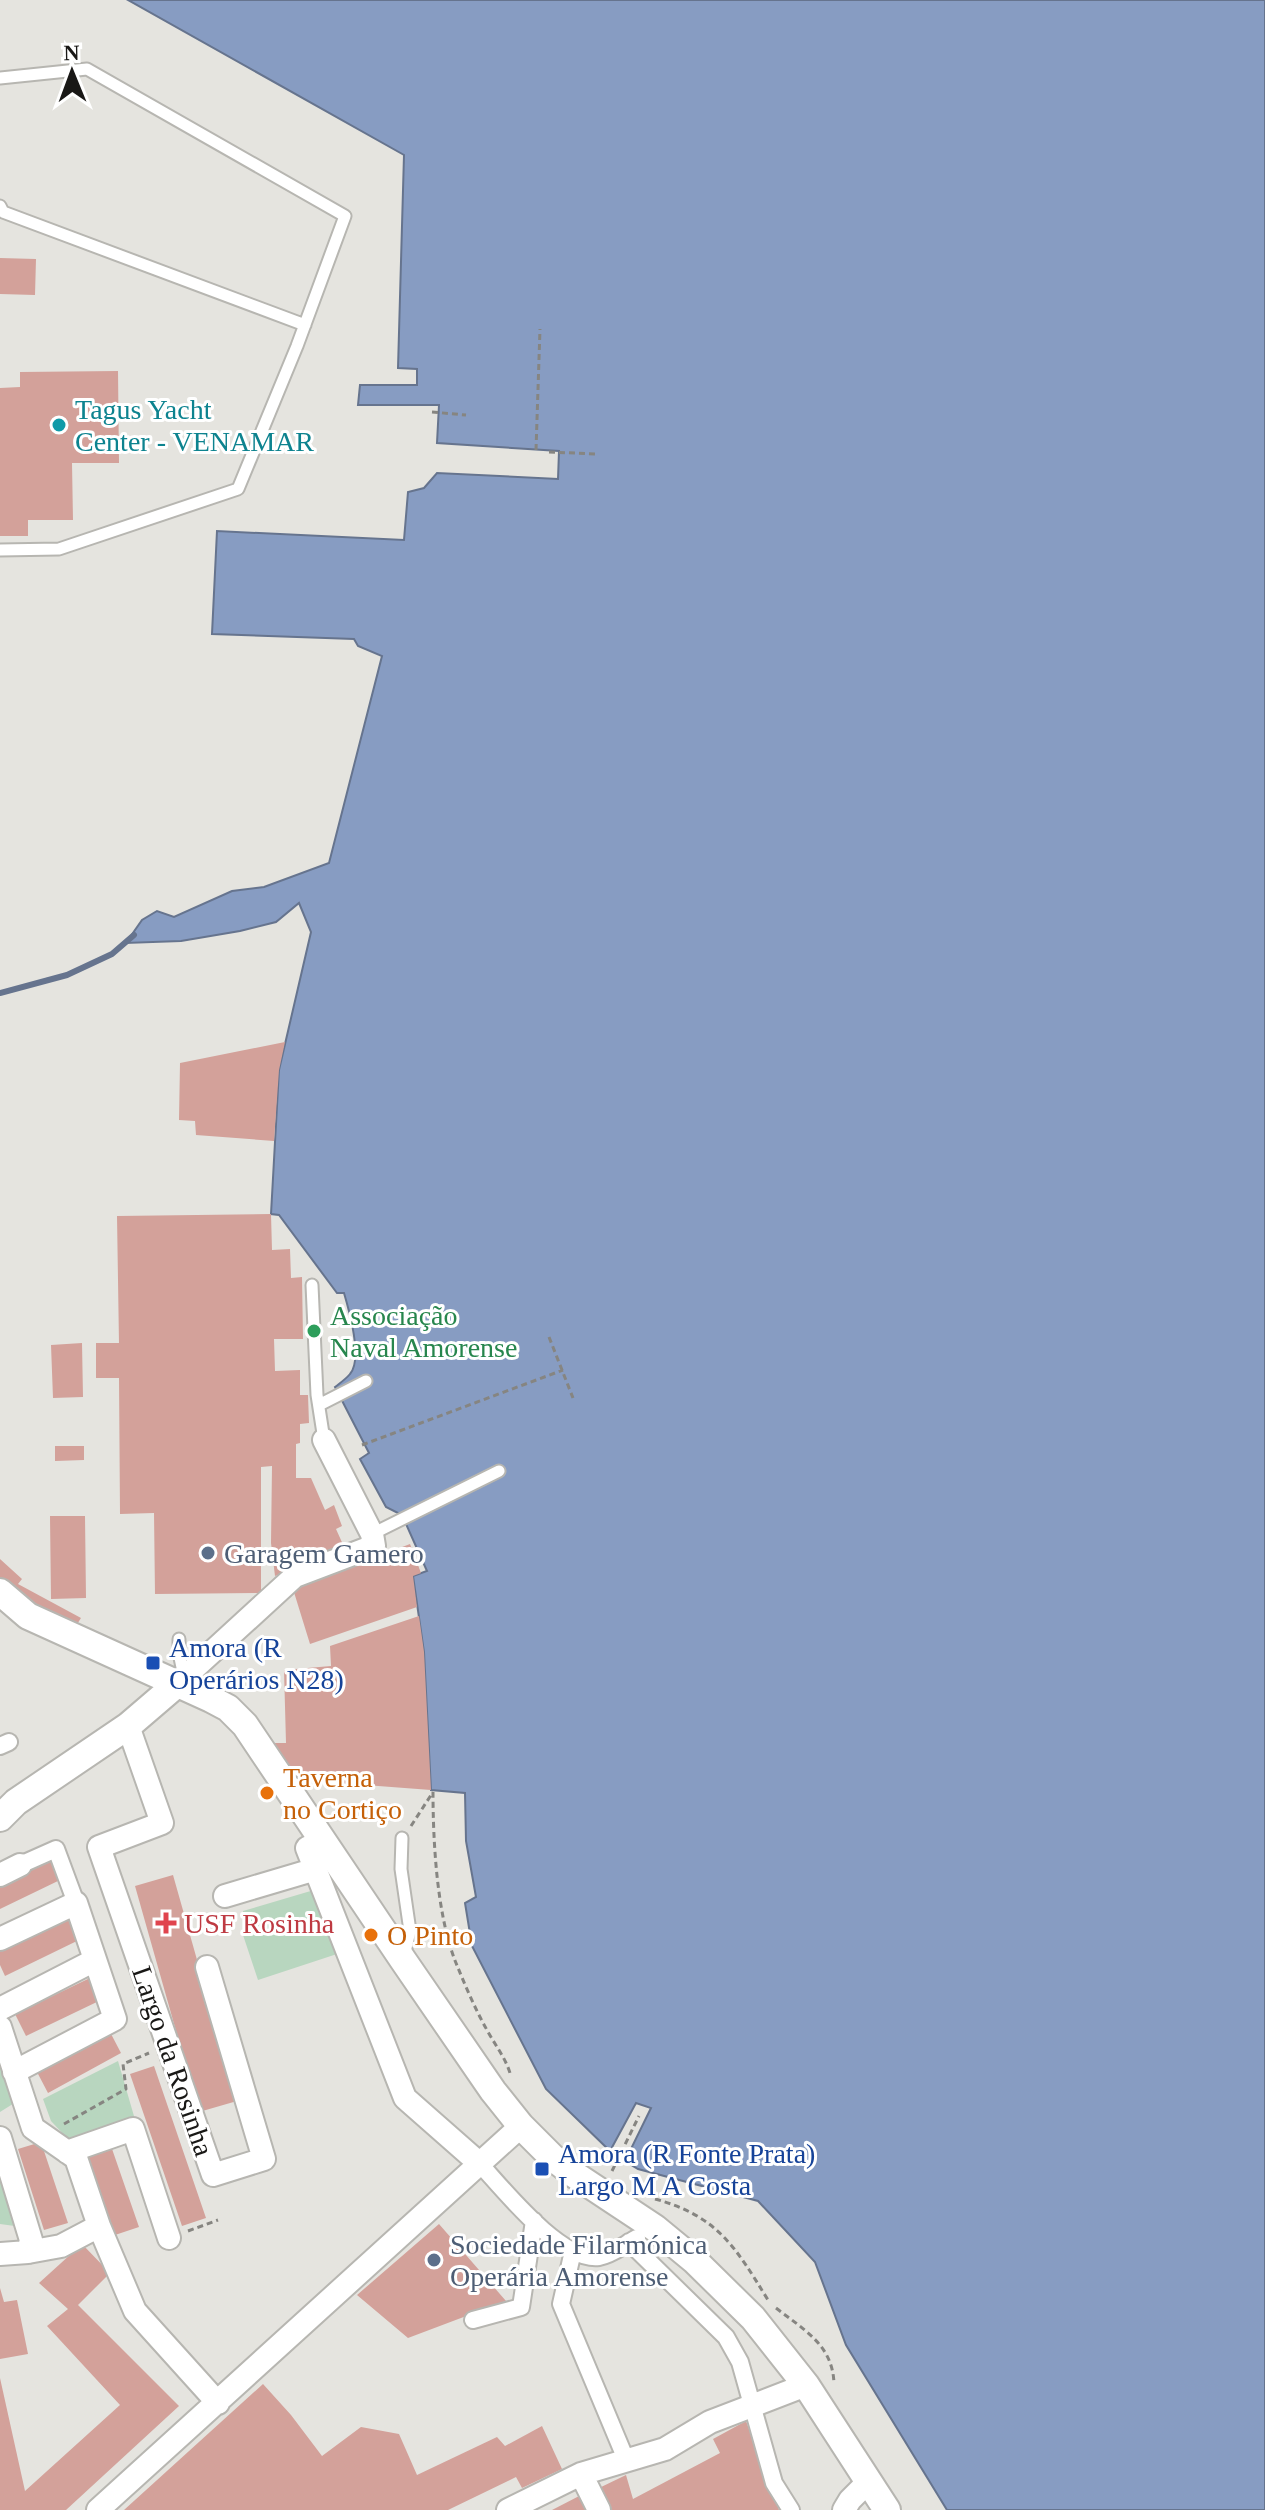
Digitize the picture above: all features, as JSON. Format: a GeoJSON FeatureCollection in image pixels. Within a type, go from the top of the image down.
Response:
{"type":"FeatureCollection","features":[{"type":"Feature","properties":{"kind":"street"},"geometry":{"type":"LineString","coordinates":[[2,1808],[16,1802],[128,1726],[295,1576],[374,1546],[372,1534],[324,1440]]}},
{"type":"Feature","properties":{"kind":"street"},"geometry":{"type":"LineString","coordinates":[[0,1592],[28,1616]]}},
{"type":"Feature","properties":{"kind":"street"},"geometry":{"type":"LineString","coordinates":[[0,1612],[28,1616],[181,1681],[228,1708],[245,1725],[493,2091],[521,2126],[575,2175],[655,2228],[695,2261],[753,2318],[806,2385],[886,2509]]}},
{"type":"Feature","properties":{"kind":"street","name":"Largo da Rosinha"},"geometry":{"type":"LineString","coordinates":[[128,1726],[162,1823],[99,1847],[213,2175],[264,2159],[207,1967]]}},
{"type":"Feature","properties":{"kind":"street"},"geometry":{"type":"LineString","coordinates":[[324,1840],[307,1848],[405,2098],[480,2164],[534,2221],[573,2251],[586,2257],[603,2257],[655,2228]]}},
{"type":"Feature","properties":{"kind":"street"},"geometry":{"type":"LineString","coordinates":[[10,1870],[56,1849],[115,2019],[14,2072]]}},
{"type":"Feature","properties":{"kind":"street"},"geometry":{"type":"LineString","coordinates":[[225,1896],[316,1869]]}},
{"type":"Feature","properties":{"kind":"street"},"geometry":{"type":"LineString","coordinates":[[0,1939],[76,1903]]}},
{"type":"Feature","properties":{"kind":"street"},"geometry":{"type":"LineString","coordinates":[[0,2009],[95,1960]]}},
{"type":"Feature","properties":{"kind":"street"},"geometry":{"type":"LineString","coordinates":[[0,2027],[37,2128],[76,2158],[99,2226],[135,2311],[218,2403]]}},
{"type":"Feature","properties":{"kind":"street"},"geometry":{"type":"LineString","coordinates":[[98,2510],[521,2126]]}},
{"type":"Feature","properties":{"kind":"street"},"geometry":{"type":"LineString","coordinates":[[0,2131],[37,2128]]}},
{"type":"Feature","properties":{"kind":"street"},"geometry":{"type":"LineString","coordinates":[[67,2152],[133,2129],[169,2238]]}},
{"type":"Feature","properties":{"kind":"street"},"geometry":{"type":"LineString","coordinates":[[0,2138],[31,2240],[28,2252]]}},
{"type":"Feature","properties":{"kind":"street"},"geometry":{"type":"LineString","coordinates":[[473,2320],[521,2307],[534,2221]]}},
{"type":"Feature","properties":{"kind":"street"},"geometry":{"type":"LineString","coordinates":[[0,2254],[61,2246],[99,2226]]}},
{"type":"Feature","properties":{"kind":"street"},"geometry":{"type":"LineString","coordinates":[[629,2242],[726,2337],[740,2362],[774,2483],[791,2510]]}},
{"type":"Feature","properties":{"kind":"street"},"geometry":{"type":"LineString","coordinates":[[573,2251],[561,2304],[627,2462]]}},
{"type":"Feature","properties":{"kind":"street"},"geometry":{"type":"LineString","coordinates":[[508,2510],[581,2474],[665,2449],[710,2422],[806,2385]]}},
{"type":"Feature","properties":{"kind":"street"},"geometry":{"type":"LineString","coordinates":[[581,2474],[599,2510]]}},
{"type":"Feature","properties":{"kind":"street"},"geometry":{"type":"LineString","coordinates":[[844,2510],[868,2482]]}},
{"type":"Feature","properties":{"kind":"lane"},"geometry":{"type":"LineString","coordinates":[[0,78],[87,69],[345,216],[305,325],[238,489],[59,549],[0,550]]}},
{"type":"Feature","properties":{"kind":"lane"},"geometry":{"type":"LineString","coordinates":[[0,206],[3,212],[305,325]]}},
{"type":"Feature","properties":{"kind":"lane"},"geometry":{"type":"LineString","coordinates":[[312,1285],[324,1440]]}},
{"type":"Feature","properties":{"kind":"lane"},"geometry":{"type":"LineString","coordinates":[[319,1405],[366,1381]]}},
{"type":"Feature","properties":{"kind":"lane"},"geometry":{"type":"LineString","coordinates":[[372,1534],[499,1471]]}},
{"type":"Feature","properties":{"kind":"lane"},"geometry":{"type":"LineString","coordinates":[[179,1639],[181,1681]]}},
{"type":"Feature","properties":{"kind":"lane"},"geometry":{"type":"LineString","coordinates":[[402,1838],[401,1869],[410,1931],[403,1960]]}},
{"type":"Feature","properties":{"kind":"path"},"geometry":{"type":"LineString","coordinates":[[536,450],[540,329]]}},
{"type":"Feature","properties":{"kind":"path"},"geometry":{"type":"LineString","coordinates":[[432,412],[466,415]]}},
{"type":"Feature","properties":{"kind":"path"},"geometry":{"type":"LineString","coordinates":[[549,452],[596,454]]}},
{"type":"Feature","properties":{"kind":"path"},"geometry":{"type":"LineString","coordinates":[[549,1337],[573,1398]]}},
{"type":"Feature","properties":{"kind":"path"},"geometry":{"type":"LineString","coordinates":[[362,1445],[563,1370]]}},
{"type":"Feature","properties":{"kind":"path"},"geometry":{"type":"LineString","coordinates":[[402,1838],[433,1792],[437,1875],[451,1948],[476,2008],[506,2061],[513,2084]]}},
{"type":"Feature","properties":{"kind":"path"},"geometry":{"type":"LineString","coordinates":[[37,2128],[126,2089],[123,2064],[167,2044]]}},
{"type":"Feature","properties":{"kind":"path"},"geometry":{"type":"LineString","coordinates":[[609,2178],[639,2116]]}},
{"type":"Feature","properties":{"kind":"path"},"geometry":{"type":"LineString","coordinates":[[650,2198],[697,2214],[714,2227],[750,2271],[769,2301],[818,2342],[829,2358],[834,2388]]}},
{"type":"Feature","properties":{"kind":"path"},"geometry":{"type":"LineString","coordinates":[[169,2238],[218,2220]]}},
{"type":"Feature","properties":{"kind":"green space"},"geometry":{"type":"Polygon","coordinates":[[[314,1890],[337,1954],[258,1980],[243,1935],[243,1911],[314,1890]]]}},
{"type":"Feature","properties":{"kind":"green space"},"geometry":{"type":"Polygon","coordinates":[[[0,2050],[16,2102],[0,2112],[0,2050]]]}},
{"type":"Feature","properties":{"kind":"green space"},"geometry":{"type":"Polygon","coordinates":[[[118,2061],[136,2123],[68,2139],[51,2121],[43,2099],[118,2061]]]}},
{"type":"Feature","properties":{"kind":"green space"},"geometry":{"type":"Polygon","coordinates":[[[0,2164],[22,2227],[0,2224],[0,2164]]]}},
{"type":"Feature","properties":{"kind":"water"},"geometry":{"type":"Polygon","coordinates":[[[128,0],[1265,0],[1265,2510],[947,2510],[846,2345],[815,2262],[758,2201],[638,2169],[625,2161],[651,2108],[636,2103],[610,2151],[546,2089],[472,1946],[465,1903],[476,1897],[466,1841],[465,1793],[431,1790],[424,1652],[413,1576],[427,1571],[402,1515],[386,1507],[360,1459],[369,1453],[335,1387],[350,1374],[355,1357],[354,1334],[344,1293],[337,1293],[279,1215],[271,1214],[279,1070],[311,932],[299,903],[276,922],[240,931],[181,941],[126,943],[142,920],[157,911],[174,917],[232,891],[264,887],[329,863],[382,656],[358,646],[354,639],[212,634],[217,531],[404,540],[408,492],[424,488],[437,473],[558,479],[559,451],[437,443],[439,405],[358,405],[360,385],[417,385],[417,369],[398,368],[404,155],[128,0]]]}},
{"type":"Feature","properties":{"kind":"building"},"geometry":{"type":"Polygon","coordinates":[[[0,258],[36,259],[35,295],[0,294],[0,258]]]}},
{"type":"Feature","properties":{"kind":"building","name":"Tagus Yacht Center - VENAMAR"},"geometry":{"type":"Polygon","coordinates":[[[118,371],[119,463],[72,463],[73,520],[28,520],[28,536],[0,536],[0,388],[20,387],[20,372],[118,371]]]}},
{"type":"Feature","properties":{"kind":"building"},"geometry":{"type":"Polygon","coordinates":[[[285,1042],[279,1070],[274,1141],[196,1135],[195,1121],[179,1120],[180,1063],[285,1042]]]}},
{"type":"Feature","properties":{"kind":"building"},"geometry":{"type":"Polygon","coordinates":[[[271,1214],[272,1250],[290,1249],[291,1278],[302,1277],[303,1339],[274,1339],[275,1371],[300,1370],[300,1395],[308,1395],[309,1423],[300,1424],[300,1443],[296,1444],[296,1478],[311,1478],[325,1510],[334,1505],[342,1526],[336,1529],[345,1549],[275,1576],[271,1543],[272,1466],[261,1467],[261,1593],[155,1594],[154,1513],[120,1514],[119,1378],[96,1378],[96,1343],[119,1343],[117,1216],[271,1214]]]}},
{"type":"Feature","properties":{"kind":"building"},"geometry":{"type":"Polygon","coordinates":[[[82,1343],[83,1397],[53,1398],[51,1345],[82,1343]]]}},
{"type":"Feature","properties":{"kind":"building"},"geometry":{"type":"Polygon","coordinates":[[[55,1446],[84,1446],[84,1460],[55,1461],[55,1446]]]}},
{"type":"Feature","properties":{"kind":"building"},"geometry":{"type":"Polygon","coordinates":[[[50,1516],[85,1516],[86,1598],[51,1599],[50,1516]]]}},
{"type":"Feature","properties":{"kind":"building"},"geometry":{"type":"Polygon","coordinates":[[[410,1544],[421,1573],[413,1576],[417,1607],[310,1644],[293,1589],[410,1544]]]}},
{"type":"Feature","properties":{"kind":"building"},"geometry":{"type":"Polygon","coordinates":[[[0,1559],[22,1579],[18,1584],[81,1618],[74,1629],[0,1584],[0,1559]]]}},
{"type":"Feature","properties":{"kind":"building"},"geometry":{"type":"Polygon","coordinates":[[[419,1616],[424,1652],[431,1790],[299,1780],[272,1743],[286,1743],[284,1670],[331,1666],[330,1646],[419,1616]]]}},
{"type":"Feature","properties":{"kind":"building"},"geometry":{"type":"Polygon","coordinates":[[[49,1857],[60,1880],[0,1909],[0,1881],[49,1857]]]}},
{"type":"Feature","properties":{"kind":"building"},"geometry":{"type":"Polygon","coordinates":[[[173,1875],[237,2101],[199,2112],[135,1886],[173,1875]]]}},
{"type":"Feature","properties":{"kind":"building"},"geometry":{"type":"Polygon","coordinates":[[[70,1915],[81,1939],[5,1976],[0,1965],[0,1949],[70,1915]]]}},
{"type":"Feature","properties":{"kind":"building"},"geometry":{"type":"Polygon","coordinates":[[[90,1978],[101,2000],[26,2036],[15,2014],[90,1978]]]}},
{"type":"Feature","properties":{"kind":"building"},"geometry":{"type":"Polygon","coordinates":[[[110,2032],[121,2053],[48,2093],[37,2072],[110,2032]]]}},
{"type":"Feature","properties":{"kind":"building"},"geometry":{"type":"Polygon","coordinates":[[[154,2066],[206,2218],[182,2226],[130,2074],[154,2066]]]}},
{"type":"Feature","properties":{"kind":"building"},"geometry":{"type":"Polygon","coordinates":[[[41,2142],[68,2223],[44,2230],[18,2149],[41,2142]]]}},
{"type":"Feature","properties":{"kind":"building"},"geometry":{"type":"Polygon","coordinates":[[[111,2146],[139,2227],[115,2235],[86,2155],[111,2146]]]}},
{"type":"Feature","properties":{"kind":"building","name":"Sociedade Filarmónica Operária Amorense"},"geometry":{"type":"Polygon","coordinates":[[[439,2224],[506,2301],[408,2338],[357,2295],[439,2224]]]}},
{"type":"Feature","properties":{"kind":"building"},"geometry":{"type":"Polygon","coordinates":[[[82,2244],[110,2273],[78,2305],[179,2406],[66,2510],[0,2510],[0,2378],[25,2491],[120,2405],[47,2326],[68,2309],[39,2283],[82,2244]]]}},
{"type":"Feature","properties":{"kind":"building"},"geometry":{"type":"Polygon","coordinates":[[[0,2288],[4,2302],[17,2300],[28,2354],[0,2359],[0,2288]]]}},
{"type":"Feature","properties":{"kind":"building"},"geometry":{"type":"Polygon","coordinates":[[[263,2384],[322,2456],[361,2427],[399,2434],[417,2475],[497,2437],[505,2446],[542,2426],[562,2469],[522,2488],[516,2477],[448,2510],[124,2510],[263,2384]]]}},
{"type":"Feature","properties":{"kind":"building"},"geometry":{"type":"Polygon","coordinates":[[[746,2421],[779,2510],[607,2510],[597,2489],[626,2475],[633,2499],[720,2453],[713,2439],[746,2421]]]}},
{"type":"Feature","properties":{"kind":"building"},"geometry":{"type":"Polygon","coordinates":[[[585,2493],[594,2510],[552,2510],[585,2493]]]}},
{"type":"Feature","properties":{"kind":"waterway"},"geometry":{"type":"LineString","coordinates":[[0,993],[67,975],[112,954],[134,935]]}},
{"type":"Feature","properties":{"kind":"place","name":"Tagus Yacht Center - VENAMAR"},"geometry":{"type":"Point","coordinates":[59,425]}},
{"type":"Feature","properties":{"kind":"place","name":"Associação Naval Amorense"},"geometry":{"type":"Point","coordinates":[314,1331]}},
{"type":"Feature","properties":{"kind":"place","name":"Garagem Gamero"},"geometry":{"type":"Point","coordinates":[208,1553]}},
{"type":"Feature","properties":{"kind":"place","name":"Amora (R Operários N28)"},"geometry":{"type":"Point","coordinates":[153,1663]}},
{"type":"Feature","properties":{"kind":"place","name":"Taverna no Cortiço"},"geometry":{"type":"Point","coordinates":[267,1793]}},
{"type":"Feature","properties":{"kind":"place","name":"USF Rosinha"},"geometry":{"type":"Point","coordinates":[166,1923]}},
{"type":"Feature","properties":{"kind":"place","name":"O Pinto"},"geometry":{"type":"Point","coordinates":[371,1935]}},
{"type":"Feature","properties":{"kind":"place","name":"Amora (R Fonte Prata) Largo M A Costa"},"geometry":{"type":"Point","coordinates":[542,2169]}},
{"type":"Feature","properties":{"kind":"place","name":"Sociedade Filarmónica Operária Amorense"},"geometry":{"type":"Point","coordinates":[434,2260]}}]}
